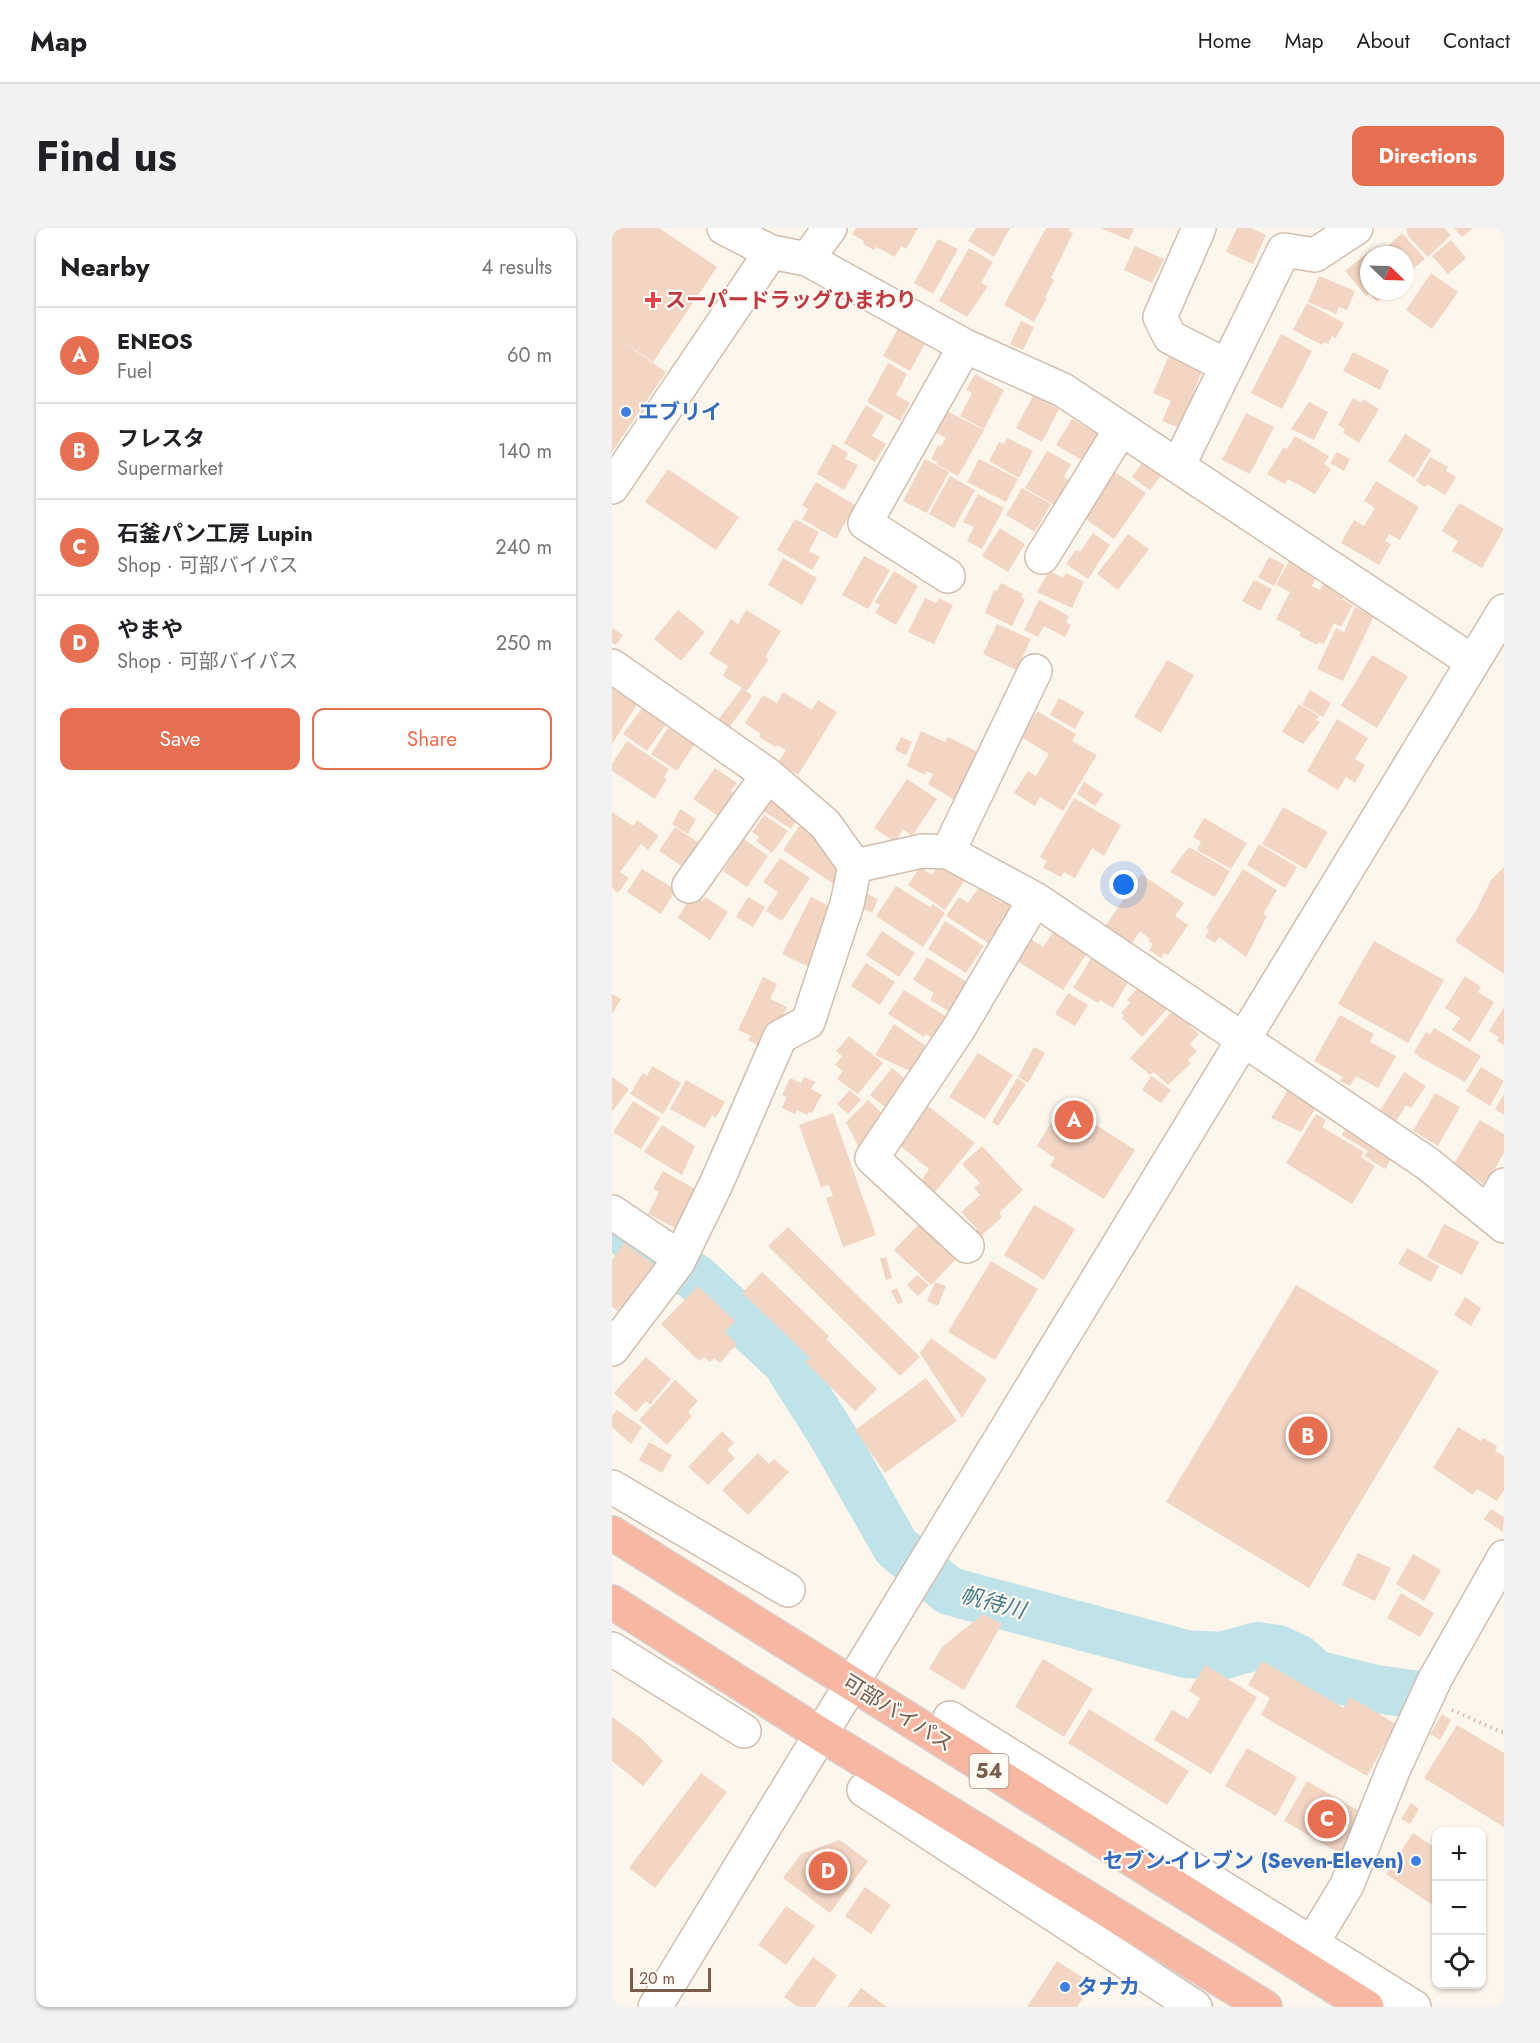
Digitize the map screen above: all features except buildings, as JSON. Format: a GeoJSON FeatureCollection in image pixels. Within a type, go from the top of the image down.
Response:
{"type":"FeatureCollection","features":[{"type":"Feature","properties":{"kind":"highway","name":"可部バイパス"},"geometry":{"type":"LineString","coordinates":[[612,1533],[1045,1806],[1341,1976],[1367,2007]]}},
{"type":"Feature","properties":{"kind":"highway"},"geometry":{"type":"LineString","coordinates":[[620,1615],[820,1734],[1265,2007]]}},
{"type":"Feature","properties":{"kind":"street"},"geometry":{"type":"LineString","coordinates":[[724,228],[771,252],[807,259],[964,346],[1063,390],[1473,662]]}},
{"type":"Feature","properties":{"kind":"street"},"geometry":{"type":"LineString","coordinates":[[807,259],[830,228]]}},
{"type":"Feature","properties":{"kind":"street"},"geometry":{"type":"LineString","coordinates":[[1199,228],[1160,317],[1170,337],[1227,366]]}},
{"type":"Feature","properties":{"kind":"street"},"geometry":{"type":"LineString","coordinates":[[1178,466],[1284,250],[1315,255],[1356,228]]}},
{"type":"Feature","properties":{"kind":"street"},"geometry":{"type":"LineString","coordinates":[[612,488],[771,252]]}},
{"type":"Feature","properties":{"kind":"street"},"geometry":{"type":"LineString","coordinates":[[948,576],[865,524],[964,346]]}},
{"type":"Feature","properties":{"kind":"street"},"geometry":{"type":"LineString","coordinates":[[1042,557],[1121,429]]}},
{"type":"Feature","properties":{"kind":"street"},"geometry":{"type":"LineString","coordinates":[[655,2007],[1473,662],[1500,627]]}},
{"type":"Feature","properties":{"kind":"street"},"geometry":{"type":"LineString","coordinates":[[612,666],[768,775],[825,824],[855,866],[847,904],[808,1022],[780,1037],[717,1182],[680,1258],[612,1349]]}},
{"type":"Feature","properties":{"kind":"street"},"geometry":{"type":"LineString","coordinates":[[948,852],[1035,671]]}},
{"type":"Feature","properties":{"kind":"street"},"geometry":{"type":"LineString","coordinates":[[689,886],[768,775]]}},
{"type":"Feature","properties":{"kind":"street"},"geometry":{"type":"LineString","coordinates":[[855,866],[922,851],[948,852],[1035,899],[1245,1040],[1428,1164],[1496,1220],[1504,1185]]}},
{"type":"Feature","properties":{"kind":"street"},"geometry":{"type":"LineString","coordinates":[[967,1246],[872,1158],[959,1028],[1035,899]]}},
{"type":"Feature","properties":{"kind":"street"},"geometry":{"type":"LineString","coordinates":[[612,1212],[680,1258]]}},
{"type":"Feature","properties":{"kind":"street"},"geometry":{"type":"LineString","coordinates":[[612,1487],[788,1590]]}},
{"type":"Feature","properties":{"kind":"street"},"geometry":{"type":"LineString","coordinates":[[649,1556],[700,1539]]}},
{"type":"Feature","properties":{"kind":"street"},"geometry":{"type":"LineString","coordinates":[[1312,1943],[1347,1885],[1386,1789],[1427,1698],[1504,1557]]}},
{"type":"Feature","properties":{"kind":"street"},"geometry":{"type":"LineString","coordinates":[[612,1648],[744,1731]]}},
{"type":"Feature","properties":{"kind":"street"},"geometry":{"type":"LineString","coordinates":[[950,1718],[1312,1943],[1341,1976],[1414,2007]]}},
{"type":"Feature","properties":{"kind":"street"},"geometry":{"type":"LineString","coordinates":[[864,1790],[1036,1900],[1195,2007]]}},
{"type":"Feature","properties":{"kind":"street"},"geometry":{"type":"LineString","coordinates":[[1045,1806],[1082,1800]]}},
{"type":"Feature","properties":{"kind":"street"},"geometry":{"type":"LineString","coordinates":[[1030,1863],[1036,1900]]}},
{"type":"Feature","properties":{"kind":"path"},"geometry":{"type":"LineString","coordinates":[[1427,1698],[1504,1733]]}},
{"type":"Feature","properties":{"kind":"waterway","name":"帆待川"},"geometry":{"type":"LineString","coordinates":[[633,1240],[695,1277],[786,1362],[834,1438],[896,1547],[949,1591],[1186,1654],[1221,1656],[1257,1646],[1278,1649],[1299,1659],[1315,1674],[1376,1689],[1418,1695]]}},
{"type":"Feature","properties":{"kind":"place","name":"スーパードラッグひまわり"},"geometry":{"type":"Point","coordinates":[653,300]}},
{"type":"Feature","properties":{"kind":"place","name":"エブリイ"},"geometry":{"type":"Point","coordinates":[626,412]}},
{"type":"Feature","properties":{"kind":"place","name":"ENEOS"},"geometry":{"type":"Point","coordinates":[1074,1120]}},
{"type":"Feature","properties":{"kind":"place","name":"フレスタ"},"geometry":{"type":"Point","coordinates":[1308,1436]}},
{"type":"Feature","properties":{"kind":"place","name":"石釜パン工房 Lupin"},"geometry":{"type":"Point","coordinates":[1327,1819]}},
{"type":"Feature","properties":{"kind":"place","name":"セブン-イレブン (Seven-Eleven)"},"geometry":{"type":"Point","coordinates":[1416,1861]}},
{"type":"Feature","properties":{"kind":"place","name":"やまや"},"geometry":{"type":"Point","coordinates":[828,1871]}},
{"type":"Feature","properties":{"kind":"place","name":"タナカ"},"geometry":{"type":"Point","coordinates":[1065,1987]}}]}
